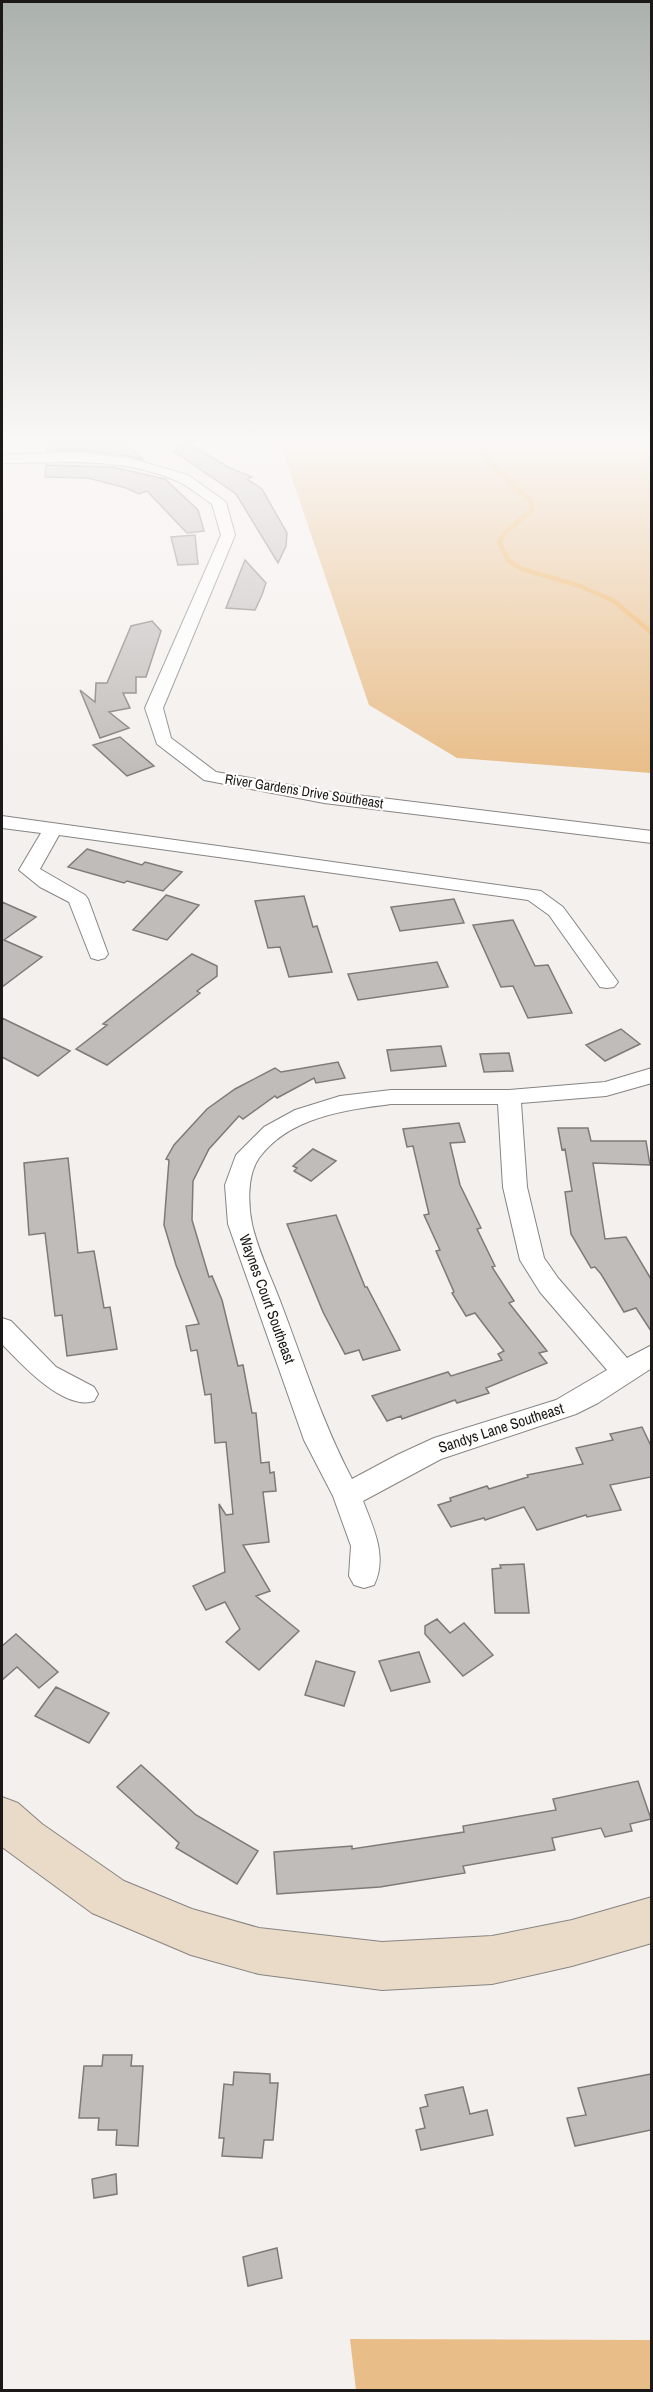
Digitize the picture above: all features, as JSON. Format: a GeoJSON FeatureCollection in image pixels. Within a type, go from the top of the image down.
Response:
{"type":"FeatureCollection","features":[{"type":"Feature","properties":{"kind":"street","name":"River Gardens Drive Southeast"},"geometry":{"type":"LineString","coordinates":[[221,552],[154,708],[163,740],[210,776],[324,797],[651,837]]}},
{"type":"Feature","properties":{"kind":"street"},"geometry":{"type":"LineString","coordinates":[[2,822],[534,895],[556,911],[607,982]]}},
{"type":"Feature","properties":{"kind":"street"},"geometry":{"type":"LineString","coordinates":[[53,829],[29,870],[47,883],[78,899],[98,954]]}},
{"type":"Feature","properties":{"kind":"street","name":"Waynes Court Southeast"},"geometry":{"type":"LineString","coordinates":[[364,1576],[365,1546],[347,1496],[318,1440],[240,1224],[237,1185],[248,1155],[272,1132],[303,1115],[340,1103],[391,1097],[508,1097],[606,1089],[651,1075]]}},
{"type":"Feature","properties":{"kind":"street"},"geometry":{"type":"LineString","coordinates":[[508,1097],[514,1187],[532,1260],[549,1286],[624,1371]]}},
{"type":"Feature","properties":{"kind":"street"},"geometry":{"type":"LineString","coordinates":[[2,1328],[47,1374],[85,1394]]}},
{"type":"Feature","properties":{"kind":"street","name":"Sandys Lane Southeast"},"geometry":{"type":"LineString","coordinates":[[347,1496],[400,1464],[447,1445],[567,1406],[603,1388],[624,1371],[651,1355]]}},
{"type":"Feature","properties":{"kind":"street"},"geometry":{"type":"LineString","coordinates":[[2,1818],[26,1839],[108,1897],[191,1932],[259,1951],[382,1966],[492,1960],[572,1943],[651,1920]]}},
{"type":"Feature","properties":{"kind":"shaded area"},"geometry":{"type":"Polygon","coordinates":[[[317,552],[651,552],[651,773],[457,758],[369,705],[317,552]]]}},
{"type":"Feature","properties":{"kind":"shaded area"},"geometry":{"type":"Polygon","coordinates":[[[350,2339],[651,2340],[651,2390],[356,2390],[350,2339]]]}},
{"type":"Feature","properties":{"kind":"building"},"geometry":{"type":"Polygon","coordinates":[[[175,552],[197,552],[198,564],[178,565],[175,552]]]}},
{"type":"Feature","properties":{"kind":"building"},"geometry":{"type":"Polygon","coordinates":[[[271,552],[283,552],[278,563],[271,552]]]}},
{"type":"Feature","properties":{"kind":"building"},"geometry":{"type":"Polygon","coordinates":[[[245,560],[266,583],[262,595],[255,610],[226,608],[245,560]]]}},
{"type":"Feature","properties":{"kind":"building"},"geometry":{"type":"Polygon","coordinates":[[[152,621],[161,631],[146,677],[136,677],[136,693],[123,693],[130,708],[109,712],[129,728],[100,738],[80,690],[95,702],[96,683],[107,683],[131,626],[152,621]]]}},
{"type":"Feature","properties":{"kind":"building"},"geometry":{"type":"Polygon","coordinates":[[[120,737],[154,766],[127,776],[93,745],[120,737]]]}},
{"type":"Feature","properties":{"kind":"building"},"geometry":{"type":"Polygon","coordinates":[[[87,849],[142,865],[145,862],[182,872],[163,891],[68,867],[87,849]]]}},
{"type":"Feature","properties":{"kind":"building"},"geometry":{"type":"Polygon","coordinates":[[[166,895],[199,905],[167,940],[133,930],[166,895]]]}},
{"type":"Feature","properties":{"kind":"building"},"geometry":{"type":"Polygon","coordinates":[[[304,896],[313,927],[317,926],[332,972],[289,977],[280,947],[268,948],[255,901],[304,896]]]}},
{"type":"Feature","properties":{"kind":"building"},"geometry":{"type":"Polygon","coordinates":[[[454,899],[464,923],[400,931],[391,907],[454,899]]]}},
{"type":"Feature","properties":{"kind":"building"},"geometry":{"type":"Polygon","coordinates":[[[2,902],[36,917],[4,940],[42,957],[2,987],[2,902]]]}},
{"type":"Feature","properties":{"kind":"building"},"geometry":{"type":"Polygon","coordinates":[[[513,920],[535,966],[548,965],[572,1013],[528,1018],[513,986],[501,987],[473,925],[513,920]]]}},
{"type":"Feature","properties":{"kind":"building"},"geometry":{"type":"Polygon","coordinates":[[[192,954],[217,966],[217,976],[197,991],[200,993],[107,1065],[76,1049],[107,1025],[103,1024],[192,954]]]}},
{"type":"Feature","properties":{"kind":"building"},"geometry":{"type":"Polygon","coordinates":[[[437,962],[448,987],[358,1000],[348,974],[437,962]]]}},
{"type":"Feature","properties":{"kind":"building"},"geometry":{"type":"Polygon","coordinates":[[[2,1018],[70,1051],[38,1076],[2,1057],[2,1018]]]}},
{"type":"Feature","properties":{"kind":"building"},"geometry":{"type":"Polygon","coordinates":[[[621,1029],[640,1044],[605,1061],[586,1045],[621,1029]]]}},
{"type":"Feature","properties":{"kind":"building"},"geometry":{"type":"Polygon","coordinates":[[[441,1046],[446,1066],[391,1071],[387,1050],[441,1046]]]}},
{"type":"Feature","properties":{"kind":"building"},"geometry":{"type":"Polygon","coordinates":[[[509,1053],[513,1071],[484,1072],[480,1054],[509,1053]]]}},
{"type":"Feature","properties":{"kind":"building"},"geometry":{"type":"Polygon","coordinates":[[[338,1062],[345,1078],[316,1083],[314,1078],[277,1098],[275,1096],[243,1119],[239,1116],[209,1149],[193,1181],[192,1220],[209,1277],[212,1276],[222,1300],[238,1366],[243,1365],[252,1413],[256,1413],[261,1463],[269,1462],[270,1473],[274,1472],[276,1491],[263,1492],[269,1542],[243,1545],[270,1591],[256,1596],[299,1631],[259,1670],[226,1642],[240,1629],[225,1602],[206,1610],[193,1586],[225,1572],[219,1504],[226,1515],[233,1514],[226,1442],[215,1443],[211,1394],[205,1395],[197,1350],[191,1351],[186,1326],[199,1324],[176,1265],[164,1225],[169,1160],[166,1159],[174,1145],[207,1109],[235,1089],[275,1068],[281,1072],[338,1062]]]}},
{"type":"Feature","properties":{"kind":"building"},"geometry":{"type":"Polygon","coordinates":[[[459,1123],[465,1142],[450,1143],[460,1185],[481,1228],[477,1229],[495,1266],[492,1267],[514,1301],[509,1303],[547,1351],[539,1353],[547,1363],[486,1388],[489,1393],[457,1403],[455,1400],[402,1419],[401,1416],[387,1421],[372,1396],[448,1372],[451,1376],[502,1360],[498,1354],[504,1351],[475,1313],[466,1316],[452,1293],[454,1292],[436,1251],[440,1250],[424,1215],[429,1214],[413,1146],[407,1147],[403,1129],[459,1123]]]}},
{"type":"Feature","properties":{"kind":"building"},"geometry":{"type":"Polygon","coordinates":[[[558,1128],[588,1128],[591,1141],[646,1141],[650,1165],[593,1163],[605,1239],[626,1237],[651,1279],[651,1331],[636,1308],[624,1312],[601,1274],[595,1267],[591,1268],[571,1234],[565,1192],[572,1191],[565,1149],[562,1150],[558,1128]]]}},
{"type":"Feature","properties":{"kind":"building"},"geometry":{"type":"Polygon","coordinates":[[[313,1149],[336,1161],[311,1181],[294,1171],[297,1168],[293,1166],[313,1149]]]}},
{"type":"Feature","properties":{"kind":"building"},"geometry":{"type":"Polygon","coordinates":[[[68,1158],[78,1253],[94,1251],[104,1308],[110,1307],[117,1349],[67,1356],[62,1315],[55,1316],[45,1233],[29,1235],[24,1163],[68,1158]]]}},
{"type":"Feature","properties":{"kind":"building"},"geometry":{"type":"Polygon","coordinates":[[[336,1215],[365,1287],[400,1350],[363,1360],[359,1350],[345,1354],[323,1312],[287,1224],[336,1215]]]}},
{"type":"Feature","properties":{"kind":"building"},"geometry":{"type":"Polygon","coordinates":[[[642,1427],[651,1446],[651,1477],[610,1485],[621,1510],[587,1517],[586,1515],[537,1530],[524,1507],[485,1520],[484,1518],[451,1527],[438,1505],[451,1501],[450,1498],[487,1486],[489,1489],[528,1477],[527,1475],[583,1464],[576,1448],[613,1440],[610,1434],[642,1427]]]}},
{"type":"Feature","properties":{"kind":"building"},"geometry":{"type":"Polygon","coordinates":[[[524,1564],[529,1613],[495,1613],[492,1569],[501,1568],[500,1565],[524,1564]]]}},
{"type":"Feature","properties":{"kind":"building"},"geometry":{"type":"Polygon","coordinates":[[[437,1619],[450,1633],[464,1623],[493,1655],[463,1676],[425,1634],[425,1626],[437,1619]]]}},
{"type":"Feature","properties":{"kind":"building"},"geometry":{"type":"Polygon","coordinates":[[[16,1634],[58,1672],[39,1688],[17,1667],[2,1680],[2,1646],[16,1634]]]}},
{"type":"Feature","properties":{"kind":"building"},"geometry":{"type":"Polygon","coordinates":[[[419,1652],[430,1682],[391,1691],[379,1661],[419,1652]]]}},
{"type":"Feature","properties":{"kind":"building"},"geometry":{"type":"Polygon","coordinates":[[[316,1661],[355,1672],[344,1706],[305,1695],[316,1661]]]}},
{"type":"Feature","properties":{"kind":"building"},"geometry":{"type":"Polygon","coordinates":[[[56,1687],[109,1713],[89,1743],[35,1716],[56,1687]]]}},
{"type":"Feature","properties":{"kind":"building"},"geometry":{"type":"Polygon","coordinates":[[[141,1765],[196,1815],[258,1851],[237,1884],[176,1848],[179,1843],[117,1787],[141,1765]]]}},
{"type":"Feature","properties":{"kind":"building"},"geometry":{"type":"Polygon","coordinates":[[[638,1781],[651,1819],[630,1824],[632,1831],[605,1837],[601,1828],[552,1838],[555,1850],[463,1866],[465,1873],[380,1887],[277,1894],[274,1852],[352,1846],[352,1849],[464,1832],[463,1826],[556,1810],[553,1799],[638,1781]]]}},
{"type":"Feature","properties":{"kind":"building"},"geometry":{"type":"Polygon","coordinates":[[[103,2055],[132,2055],[131,2066],[143,2066],[138,2146],[116,2145],[117,2130],[98,2130],[99,2118],[79,2118],[84,2066],[102,2066],[103,2055]]]}},
{"type":"Feature","properties":{"kind":"building"},"geometry":{"type":"Polygon","coordinates":[[[234,2072],[270,2074],[270,2083],[278,2083],[273,2140],[264,2140],[262,2158],[222,2156],[224,2138],[219,2138],[224,2084],[233,2085],[234,2072]]]}},
{"type":"Feature","properties":{"kind":"building"},"geometry":{"type":"Polygon","coordinates":[[[651,2074],[651,2130],[575,2146],[567,2118],[586,2115],[578,2088],[651,2074]]]}},
{"type":"Feature","properties":{"kind":"building"},"geometry":{"type":"Polygon","coordinates":[[[463,2087],[470,2114],[487,2110],[493,2135],[421,2150],[416,2130],[425,2128],[420,2108],[428,2106],[425,2095],[463,2087]]]}},
{"type":"Feature","properties":{"kind":"building"},"geometry":{"type":"Polygon","coordinates":[[[116,2174],[117,2194],[94,2198],[92,2179],[116,2174]]]}},
{"type":"Feature","properties":{"kind":"building"},"geometry":{"type":"Polygon","coordinates":[[[277,2248],[282,2278],[248,2286],[243,2257],[277,2248]]]}},
{"type":"Feature","properties":{"kind":"waterway"},"geometry":{"type":"LineString","coordinates":[[504,552],[509,561],[522,569],[580,586],[614,601],[652,633]]}}]}
